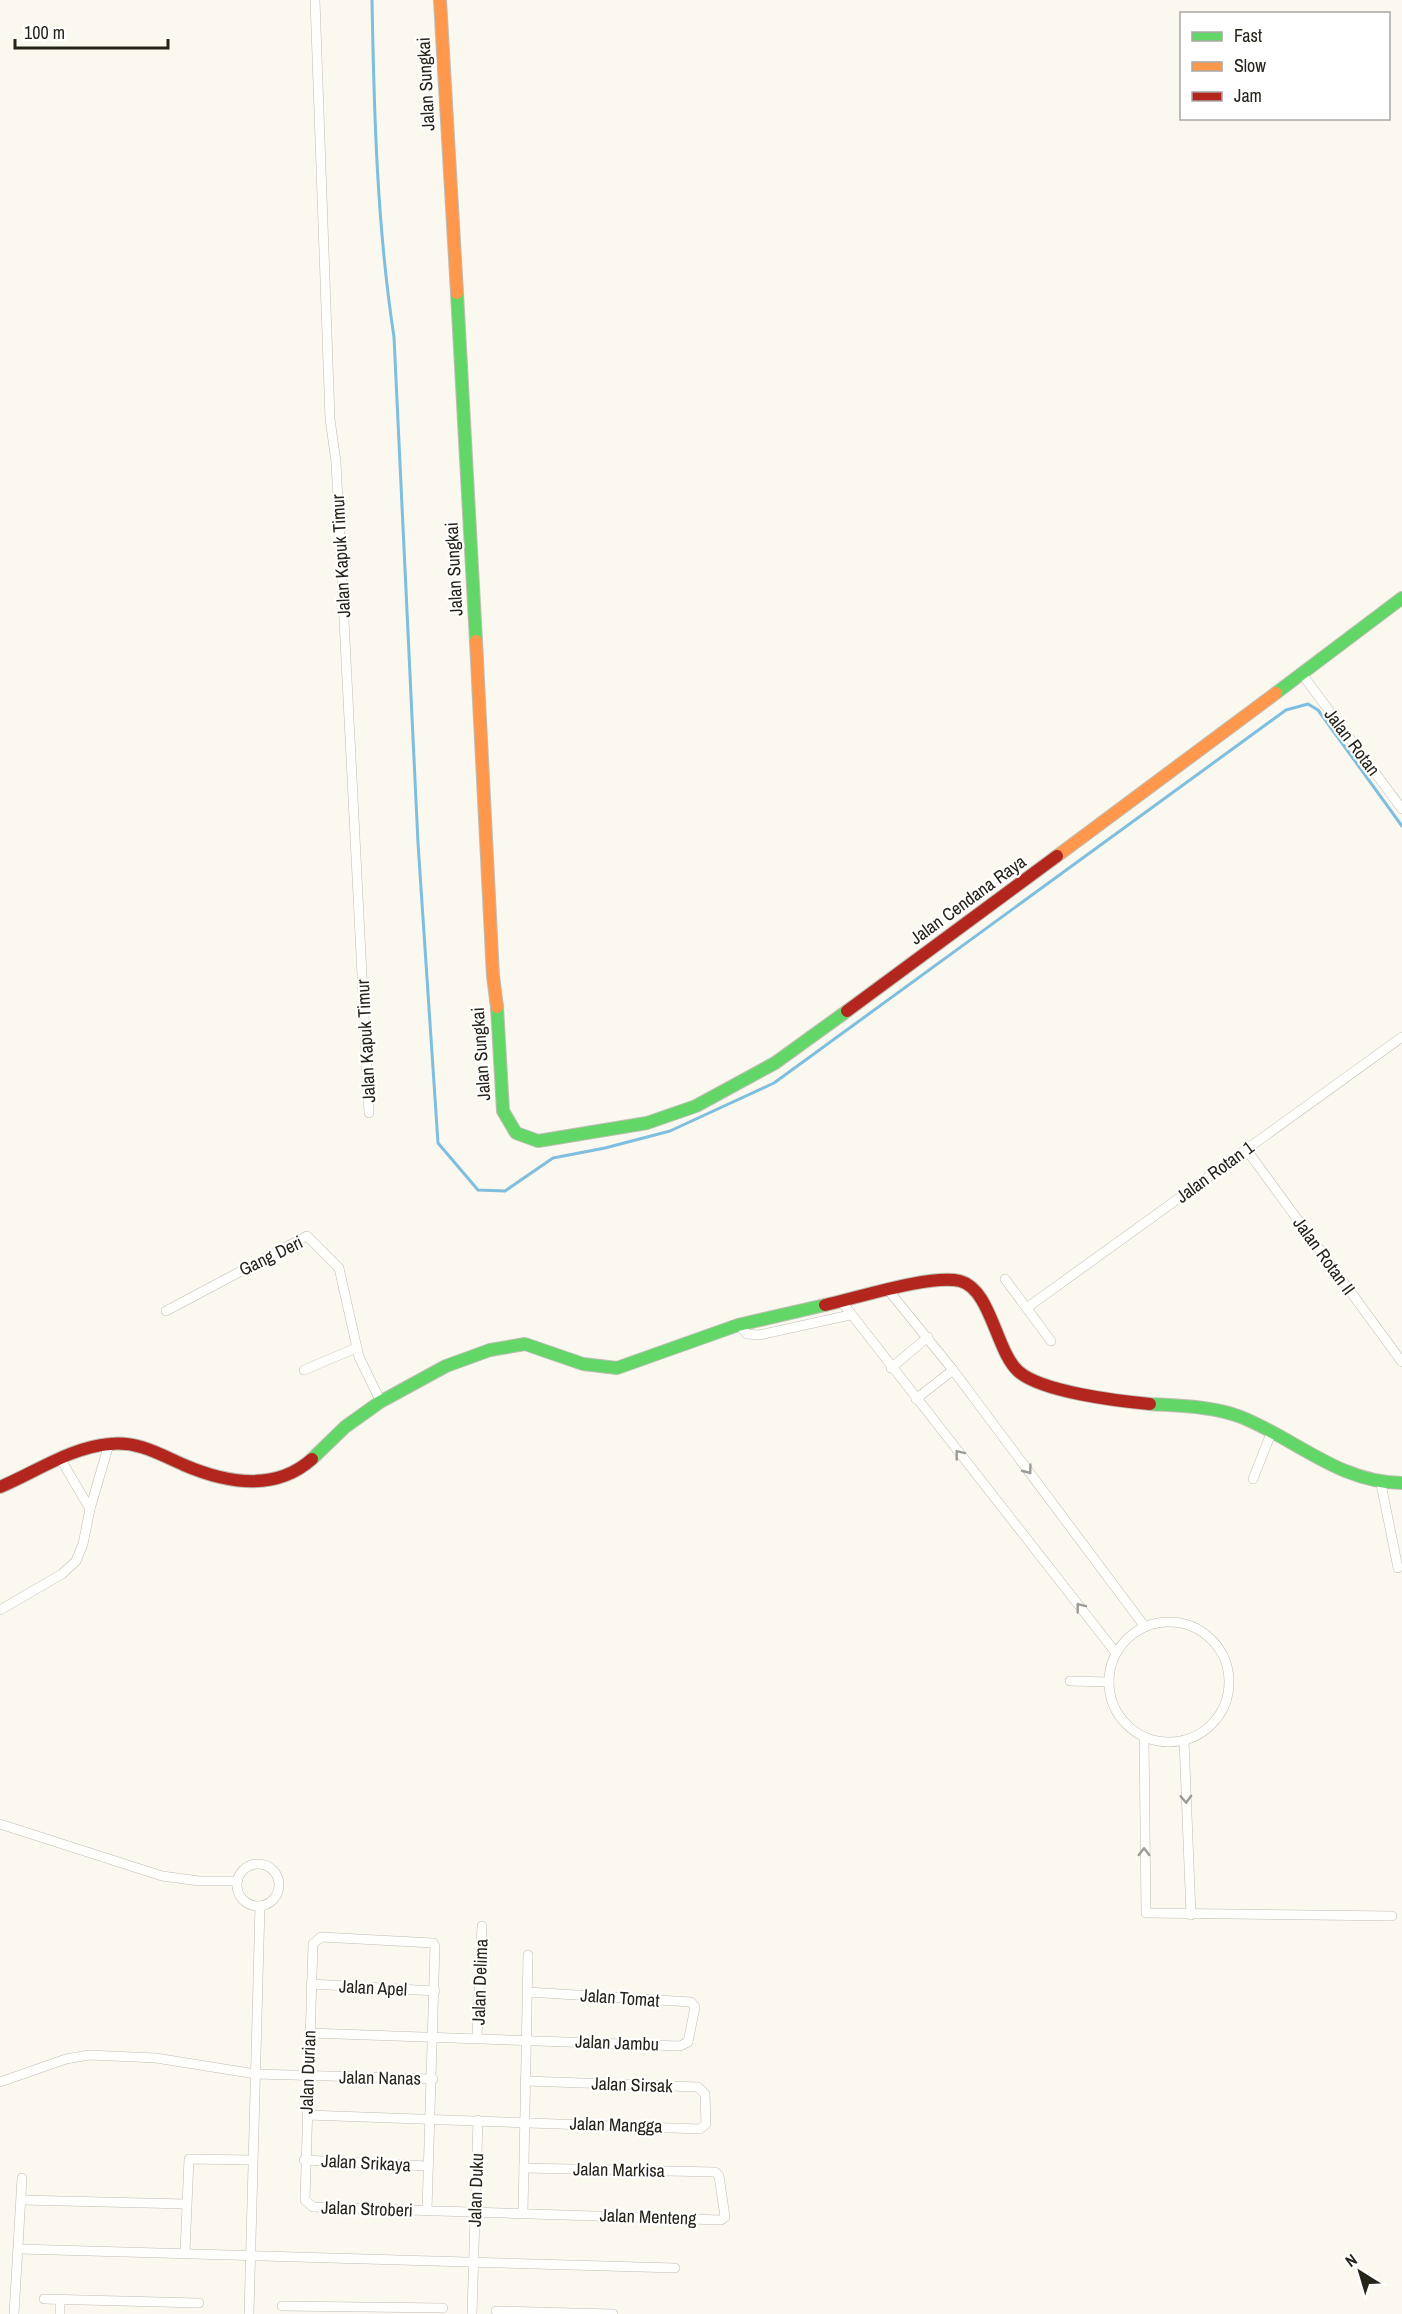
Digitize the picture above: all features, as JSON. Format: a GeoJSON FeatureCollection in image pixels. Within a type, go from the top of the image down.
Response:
{"type":"FeatureCollection","features":[{"type":"Feature","properties":{"kind":"street","name":"Jalan Kapuk Timur"},"geometry":{"type":"LineString","coordinates":[[315,0],[330,418],[336,462],[369,1113]]}},
{"type":"Feature","properties":{"kind":"street","name":"Jalan Sungkai"},"geometry":{"type":"LineString","coordinates":[[440,0],[487,831],[492,976],[500,1028],[503,1111],[516,1132]]}},
{"type":"Feature","properties":{"kind":"street","name":"Jalan Cendana Raya"},"geometry":{"type":"LineString","coordinates":[[516,1132],[538,1142],[646,1123],[696,1106],[775,1063],[947,938],[1402,598]]}},
{"type":"Feature","properties":{"kind":"street","name":"Jalan Rotan"},"geometry":{"type":"LineString","coordinates":[[1302,674],[1402,809]]}},
{"type":"Feature","properties":{"kind":"street","name":"Jalan Rotan 1"},"geometry":{"type":"LineString","coordinates":[[1028,1307],[1402,1037]]}},
{"type":"Feature","properties":{"kind":"street","name":"Jalan Rotan II"},"geometry":{"type":"LineString","coordinates":[[1246,1149],[1402,1362]]}},
{"type":"Feature","properties":{"kind":"street","name":"Gang Deri"},"geometry":{"type":"LineString","coordinates":[[166,1311],[307,1236],[339,1268],[356,1348],[381,1402]]}},
{"type":"Feature","properties":{"kind":"street"},"geometry":{"type":"LineString","coordinates":[[1005,1280],[1028,1307],[1051,1341]]}},
{"type":"Feature","properties":{"kind":"street"},"geometry":{"type":"LineString","coordinates":[[0,1487],[60,1458],[109,1444],[138,1445],[207,1474],[260,1482],[284,1477],[304,1468],[347,1426],[381,1402],[435,1373],[493,1349],[514,1344],[537,1348],[593,1369],[612,1369],[634,1364],[739,1325],[939,1281],[966,1283],[979,1296],[1016,1369],[1029,1380],[1136,1403],[1206,1408],[1240,1417],[1272,1431],[1333,1465],[1381,1484],[1402,1483]]}},
{"type":"Feature","properties":{"kind":"street"},"geometry":{"type":"LineString","coordinates":[[889,1291],[928,1337],[1145,1627]]}},
{"type":"Feature","properties":{"kind":"street"},"geometry":{"type":"LineString","coordinates":[[840,1301],[1116,1653]]}},
{"type":"Feature","properties":{"kind":"street"},"geometry":{"type":"LineString","coordinates":[[739,1325],[747,1334],[759,1335],[850,1315]]}},
{"type":"Feature","properties":{"kind":"street"},"geometry":{"type":"LineString","coordinates":[[891,1368],[928,1337]]}},
{"type":"Feature","properties":{"kind":"street"},"geometry":{"type":"LineString","coordinates":[[304,1370],[356,1348]]}},
{"type":"Feature","properties":{"kind":"street"},"geometry":{"type":"LineString","coordinates":[[916,1399],[953,1370]]}},
{"type":"Feature","properties":{"kind":"street"},"geometry":{"type":"LineString","coordinates":[[1253,1479],[1272,1431]]}},
{"type":"Feature","properties":{"kind":"street"},"geometry":{"type":"LineString","coordinates":[[0,1610],[70,1568],[83,1544],[90,1509],[109,1444]]}},
{"type":"Feature","properties":{"kind":"street"},"geometry":{"type":"LineString","coordinates":[[60,1458],[90,1509]]}},
{"type":"Feature","properties":{"kind":"street"},"geometry":{"type":"LineString","coordinates":[[1381,1484],[1398,1568]]}},
{"type":"Feature","properties":{"kind":"street"},"geometry":{"type":"LineString","coordinates":[[1174,1622],[1194,1627],[1210,1638],[1226,1662],[1230,1682],[1222,1711],[1202,1732],[1184,1740],[1164,1742],[1144,1737],[1128,1727],[1116,1711],[1108,1682],[1116,1653],[1128,1638],[1145,1627],[1174,1622]]}},
{"type":"Feature","properties":{"kind":"street"},"geometry":{"type":"LineString","coordinates":[[1070,1681],[1108,1682]]}},
{"type":"Feature","properties":{"kind":"street"},"geometry":{"type":"LineString","coordinates":[[1144,1737],[1144,1911],[1148,1914],[1392,1916]]}},
{"type":"Feature","properties":{"kind":"street"},"geometry":{"type":"LineString","coordinates":[[1184,1740],[1191,1915]]}},
{"type":"Feature","properties":{"kind":"street"},"geometry":{"type":"LineString","coordinates":[[0,1824],[162,1876],[199,1881],[237,1881]]}},
{"type":"Feature","properties":{"kind":"street"},"geometry":{"type":"LineString","coordinates":[[256,1863],[267,1865],[275,1872],[279,1882],[278,1893],[270,1902],[260,1906],[244,1901],[238,1892],[237,1881],[245,1867],[256,1863]]}},
{"type":"Feature","properties":{"kind":"street"},"geometry":{"type":"LineString","coordinates":[[249,2314],[260,1906]]}},
{"type":"Feature","properties":{"kind":"street","name":"Jalan Delima"},"geometry":{"type":"LineString","coordinates":[[477,2038],[482,1926]]}},
{"type":"Feature","properties":{"kind":"street","name":"Jalan Durian"},"geometry":{"type":"LineString","coordinates":[[308,2205],[305,2200],[304,2160],[311,1984],[316,1940],[321,1937],[433,1943],[436,1950],[435,1991]]}},
{"type":"Feature","properties":{"kind":"street"},"geometry":{"type":"LineString","coordinates":[[523,2213],[528,1955]]}},
{"type":"Feature","properties":{"kind":"street","name":"Jalan Apel"},"geometry":{"type":"LineString","coordinates":[[311,1984],[435,1991]]}},
{"type":"Feature","properties":{"kind":"street"},"geometry":{"type":"LineString","coordinates":[[427,2210],[435,1991]]}},
{"type":"Feature","properties":{"kind":"street","name":"Jalan Tomat"},"geometry":{"type":"LineString","coordinates":[[527,1992],[691,2002],[695,2007],[691,2024]]}},
{"type":"Feature","properties":{"kind":"street","name":"Jalan Jambu"},"geometry":{"type":"LineString","coordinates":[[526,2040],[680,2046],[688,2042],[691,2024]]}},
{"type":"Feature","properties":{"kind":"street"},"geometry":{"type":"LineString","coordinates":[[309,2033],[526,2040]]}},
{"type":"Feature","properties":{"kind":"street","name":"Jalan Nanas"},"geometry":{"type":"LineString","coordinates":[[0,2082],[66,2059],[89,2055],[156,2058],[256,2074],[433,2079]]}},
{"type":"Feature","properties":{"kind":"street","name":"Jalan Sirsak"},"geometry":{"type":"LineString","coordinates":[[525,2081],[698,2087],[705,2094],[706,2124]]}},
{"type":"Feature","properties":{"kind":"street","name":"Jalan Mangga"},"geometry":{"type":"LineString","coordinates":[[307,2115],[700,2129],[706,2124]]}},
{"type":"Feature","properties":{"kind":"street","name":"Jalan Duku"},"geometry":{"type":"LineString","coordinates":[[472,2314],[478,2120]]}},
{"type":"Feature","properties":{"kind":"street"},"geometry":{"type":"LineString","coordinates":[[185,2252],[185,2204],[189,2159],[252,2160]]}},
{"type":"Feature","properties":{"kind":"street","name":"Jalan Srikaya"},"geometry":{"type":"LineString","coordinates":[[304,2160],[428,2166]]}},
{"type":"Feature","properties":{"kind":"street","name":"Jalan Markisa"},"geometry":{"type":"LineString","coordinates":[[524,2168],[715,2172]]}},
{"type":"Feature","properties":{"kind":"street","name":"Jalan Menteng"},"geometry":{"type":"LineString","coordinates":[[523,2213],[721,2220],[725,2217],[720,2176],[715,2172]]}},
{"type":"Feature","properties":{"kind":"street"},"geometry":{"type":"LineString","coordinates":[[14,2314],[22,2178]]}},
{"type":"Feature","properties":{"kind":"street"},"geometry":{"type":"LineString","coordinates":[[22,2200],[185,2204]]}},
{"type":"Feature","properties":{"kind":"street","name":"Jalan Stroberi"},"geometry":{"type":"LineString","coordinates":[[308,2205],[313,2207],[523,2213]]}},
{"type":"Feature","properties":{"kind":"street"},"geometry":{"type":"LineString","coordinates":[[19,2249],[185,2252],[675,2268]]}},
{"type":"Feature","properties":{"kind":"street"},"geometry":{"type":"LineString","coordinates":[[44,2299],[199,2303]]}},
{"type":"Feature","properties":{"kind":"street"},"geometry":{"type":"LineString","coordinates":[[60,2299],[60,2314]]}},
{"type":"Feature","properties":{"kind":"street"},"geometry":{"type":"LineString","coordinates":[[181,2302],[181,2314]]}},
{"type":"Feature","properties":{"kind":"street"},"geometry":{"type":"LineString","coordinates":[[282,2306],[301,2310],[423,2311],[443,2308]]}},
{"type":"Feature","properties":{"kind":"street"},"geometry":{"type":"LineString","coordinates":[[496,2311],[613,2314]]}},
{"type":"Feature","properties":{"kind":"waterway"},"geometry":{"type":"LineString","coordinates":[[372,0],[377,169],[394,337],[418,843],[438,1143],[478,1190],[505,1191],[553,1158],[605,1148],[670,1131],[774,1083],[1286,710],[1308,704],[1318,710],[1402,826]]}},
{"type":"Feature","properties":{"kind":"traffic: fast"},"geometry":{"type":"LineString","coordinates":[[457,293],[476,641]]}},
{"type":"Feature","properties":{"kind":"traffic: fast"},"geometry":{"type":"LineString","coordinates":[[1276,693],[1402,598]]}},
{"type":"Feature","properties":{"kind":"traffic: fast"},"geometry":{"type":"LineString","coordinates":[[497,1007],[503,1111],[516,1133],[538,1141],[647,1123],[696,1106],[775,1063],[847,1011]]}},
{"type":"Feature","properties":{"kind":"traffic: fast"},"geometry":{"type":"LineString","coordinates":[[312,1459],[345,1427],[380,1402],[446,1366],[490,1350],[525,1344],[583,1364],[617,1368],[738,1325],[825,1305]]}},
{"type":"Feature","properties":{"kind":"traffic: fast"},"geometry":{"type":"LineString","coordinates":[[1150,1404],[1196,1407],[1230,1413],[1261,1426],[1338,1468],[1358,1476],[1402,1483]]}},
{"type":"Feature","properties":{"kind":"traffic: slow"},"geometry":{"type":"LineString","coordinates":[[440,0],[457,293]]}},
{"type":"Feature","properties":{"kind":"traffic: slow"},"geometry":{"type":"LineString","coordinates":[[476,641],[493,976],[497,1007]]}},
{"type":"Feature","properties":{"kind":"traffic: slow"},"geometry":{"type":"LineString","coordinates":[[1057,856],[1276,693]]}},
{"type":"Feature","properties":{"kind":"traffic: jam"},"geometry":{"type":"LineString","coordinates":[[847,1011],[1057,856]]}},
{"type":"Feature","properties":{"kind":"traffic: jam"},"geometry":{"type":"LineString","coordinates":[[825,1305],[913,1284],[931,1281],[960,1281],[970,1286],[979,1296],[1010,1362],[1018,1371],[1044,1385],[1061,1390],[1119,1401],[1150,1404]]}},
{"type":"Feature","properties":{"kind":"traffic: jam"},"geometry":{"type":"LineString","coordinates":[[0,1487],[68,1455],[110,1444],[139,1446],[200,1471],[233,1480],[266,1480],[282,1476],[312,1459]]}}]}
